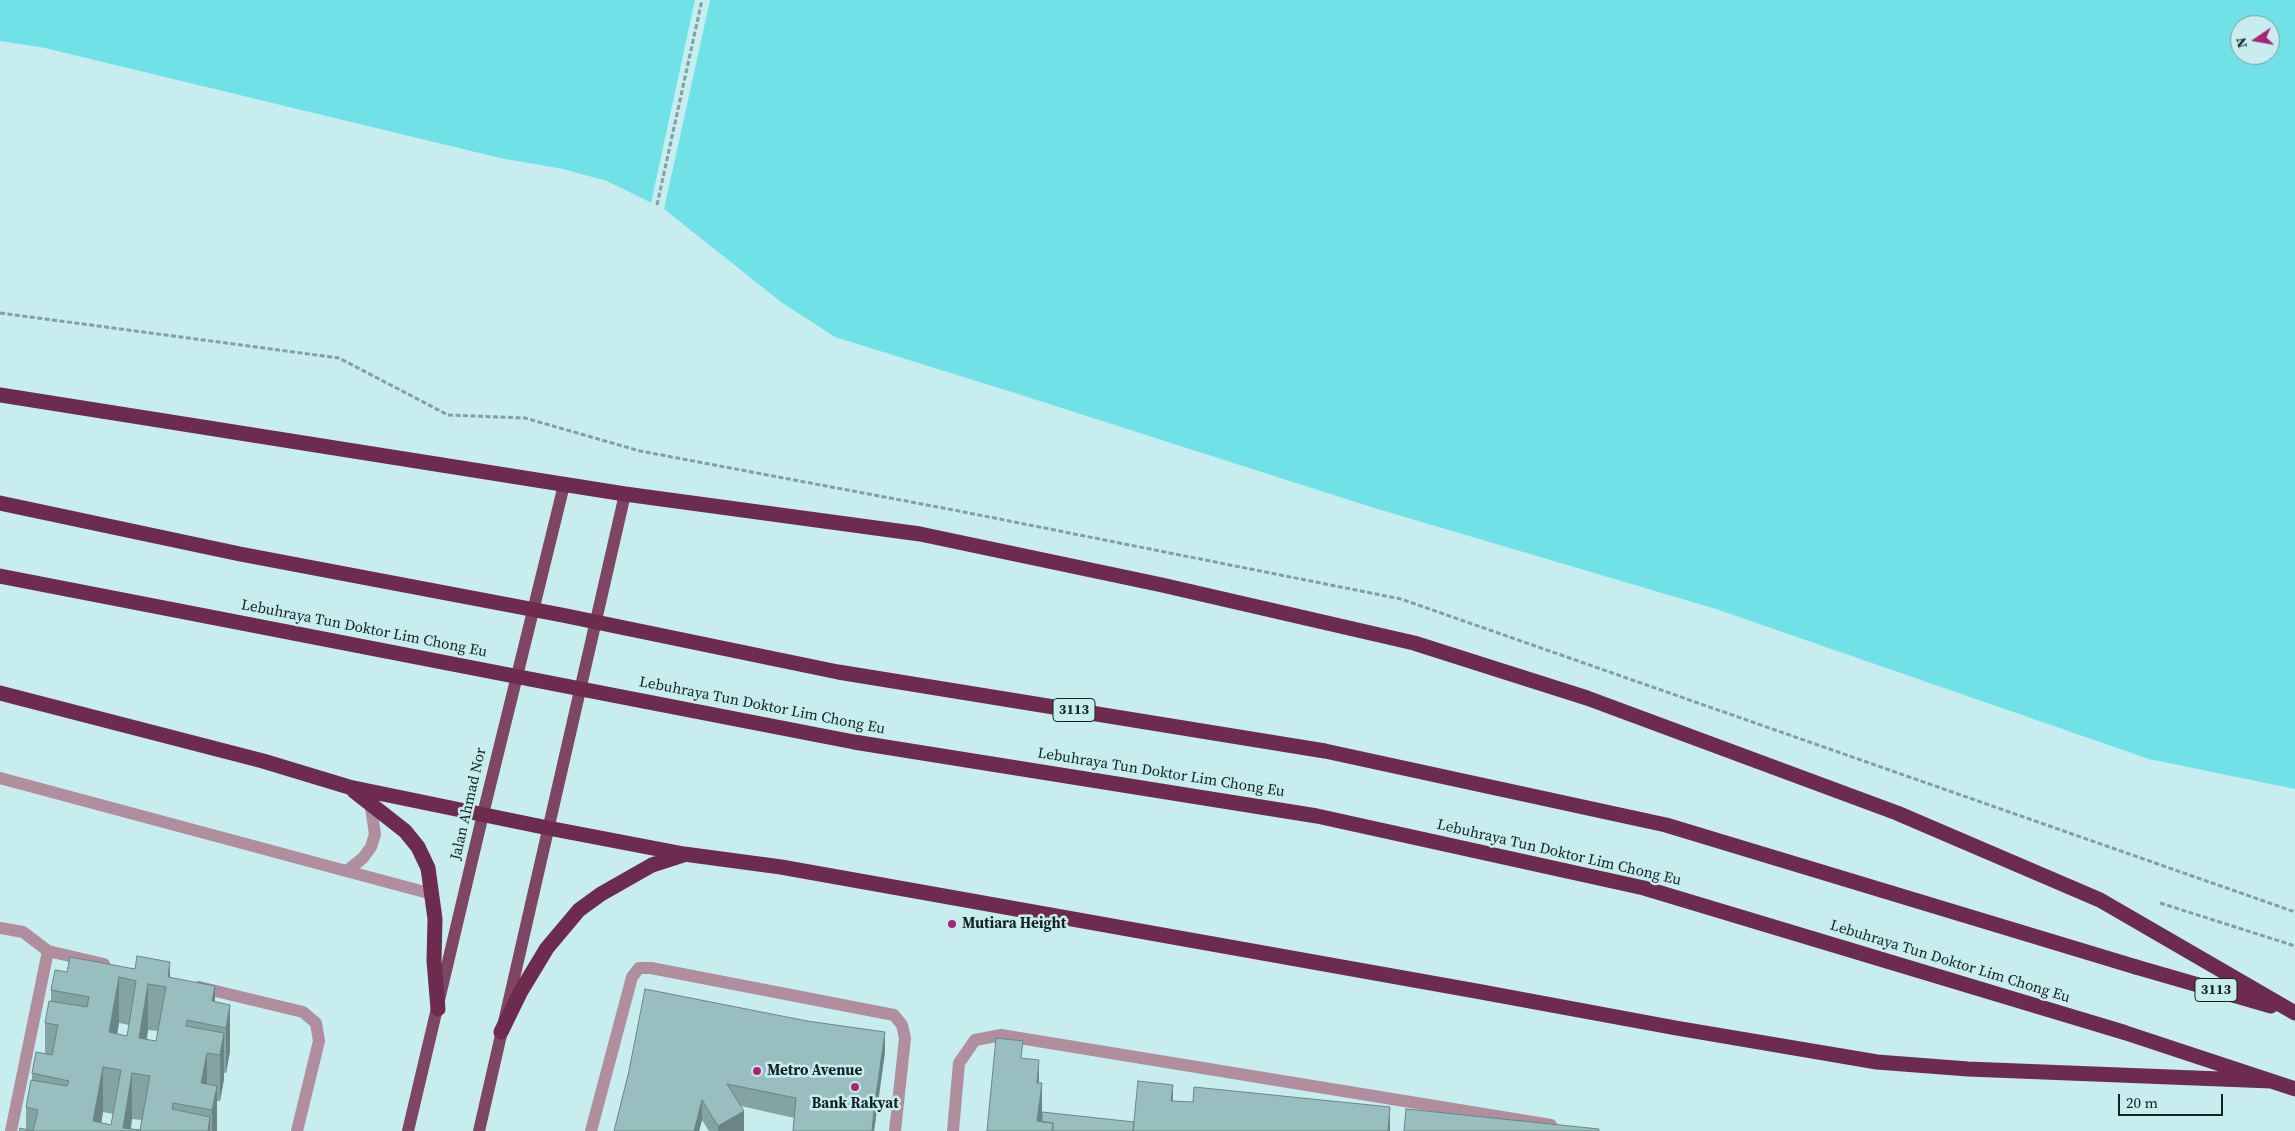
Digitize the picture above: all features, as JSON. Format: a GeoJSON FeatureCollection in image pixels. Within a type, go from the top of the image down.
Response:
{"type":"FeatureCollection","features":[{"type":"Feature","properties":{"kind":"highway"},"geometry":{"type":"LineString","coordinates":[[0,395],[564,485],[920,534],[1162,585],[1414,643],[1587,698],[1897,813],[2100,900],[2295,1013]]}},
{"type":"Feature","properties":{"kind":"highway","name":"3113"},"geometry":{"type":"LineString","coordinates":[[0,503],[240,554],[562,615],[838,672],[1325,751],[1666,825],[2295,1013]]}},
{"type":"Feature","properties":{"kind":"highway","name":"Lebuhraya Tun Doktor Lim Chong Eu"},"geometry":{"type":"LineString","coordinates":[[0,576],[854,742],[1317,816],[1644,888],[2123,1032],[2295,1089]]}},
{"type":"Feature","properties":{"kind":"highway"},"geometry":{"type":"LineString","coordinates":[[0,693],[263,761],[349,787],[548,828],[684,854],[781,867],[1476,990],[1676,1028],[1877,1062],[1968,1069],[2271,1081]]}},
{"type":"Feature","properties":{"kind":"highway"},"geometry":{"type":"LineString","coordinates":[[349,787],[405,831],[418,847],[428,868],[435,919],[434,961],[438,1009]]}},
{"type":"Feature","properties":{"kind":"highway"},"geometry":{"type":"LineString","coordinates":[[501,1032],[521,991],[547,948],[579,910],[608,890],[652,865],[684,854]]}},
{"type":"Feature","properties":{"kind":"main road","name":"Jalan Ahmad Nor"},"geometry":{"type":"LineString","coordinates":[[408,1131],[483,814],[564,485]]}},
{"type":"Feature","properties":{"kind":"main road"},"geometry":{"type":"LineString","coordinates":[[479,1131],[626,494]]}},
{"type":"Feature","properties":{"kind":"street"},"geometry":{"type":"LineString","coordinates":[[0,778],[432,894]]}},
{"type":"Feature","properties":{"kind":"street"},"geometry":{"type":"LineString","coordinates":[[347,871],[363,858],[371,847],[375,834],[370,802]]}},
{"type":"Feature","properties":{"kind":"street"},"geometry":{"type":"LineString","coordinates":[[0,928],[23,932],[48,951],[118,968]]}},
{"type":"Feature","properties":{"kind":"street"},"geometry":{"type":"LineString","coordinates":[[11,1131],[48,951]]}},
{"type":"Feature","properties":{"kind":"street"},"geometry":{"type":"LineString","coordinates":[[591,1131],[632,977],[639,968],[651,968],[894,1015],[902,1025],[905,1038],[895,1131]]}},
{"type":"Feature","properties":{"kind":"street"},"geometry":{"type":"LineString","coordinates":[[183,983],[303,1012],[316,1023],[319,1041],[296,1131]]}},
{"type":"Feature","properties":{"kind":"street"},"geometry":{"type":"LineString","coordinates":[[953,1131],[959,1063],[975,1040],[1001,1035],[1559,1126]]}},
{"type":"Feature","properties":{"kind":"path"},"geometry":{"type":"LineString","coordinates":[[657,205],[702,0]]}},
{"type":"Feature","properties":{"kind":"water"},"geometry":{"type":"Polygon","coordinates":[[[0,0],[2295,0],[2295,789],[2149,759],[1716,609],[1371,507],[835,337],[781,302],[664,209],[607,181],[563,169],[500,158],[45,48],[0,41],[0,0]]]}},
{"type":"Feature","properties":{"kind":"pier"},"geometry":{"type":"Polygon","coordinates":[[[695,0],[710,0],[664,209],[651,203],[695,0]]]}},
{"type":"Feature","properties":{"kind":"building"},"geometry":{"type":"Polygon","coordinates":[[[137,956],[170,962],[168,977],[215,986],[212,1001],[230,1005],[226,1028],[187,1020],[186,1026],[224,1033],[220,1055],[207,1053],[201,1083],[217,1086],[212,1110],[173,1103],[172,1109],[210,1117],[208,1131],[33,1131],[38,1110],[26,1107],[31,1080],[67,1086],[69,1081],[32,1073],[36,1052],[52,1055],[58,1025],[45,1023],[49,1001],[87,1007],[89,997],[51,990],[55,970],[67,972],[70,957],[135,969],[137,956]],[[119,977],[109,1032],[127,1036],[136,981],[119,977]],[[148,984],[139,1038],[156,1041],[166,987],[148,984]],[[103,1067],[93,1121],[111,1125],[121,1070],[103,1067]],[[132,1073],[123,1128],[140,1130],[150,1076],[132,1073]]]}},
{"type":"Feature","properties":{"kind":"building","name":"Metro Avenue"},"geometry":{"type":"Polygon","coordinates":[[[645,989],[807,1021],[885,1032],[872,1131],[793,1131],[796,1098],[727,1084],[744,1111],[718,1126],[702,1100],[694,1131],[614,1131],[629,1071],[645,989]]]}},
{"type":"Feature","properties":{"kind":"building"},"geometry":{"type":"Polygon","coordinates":[[[996,1038],[1023,1041],[1021,1058],[1039,1060],[1037,1083],[1042,1083],[1037,1121],[1053,1123],[1052,1131],[987,1131],[996,1038]]]}},
{"type":"Feature","properties":{"kind":"building"},"geometry":{"type":"Polygon","coordinates":[[[1138,1081],[1173,1085],[1171,1101],[1193,1102],[1194,1087],[1390,1107],[1388,1131],[1133,1131],[1138,1081]]]}},
{"type":"Feature","properties":{"kind":"building"},"geometry":{"type":"Polygon","coordinates":[[[1406,1109],[1599,1129],[1599,1131],[1404,1131],[1406,1109]]]}},
{"type":"Feature","properties":{"kind":"building"},"geometry":{"type":"Polygon","coordinates":[[[1042,1112],[1134,1122],[1133,1131],[1053,1131],[1053,1123],[1042,1122],[1042,1112]]]}},
{"type":"Feature","properties":{"kind":"building"},"geometry":{"type":"Polygon","coordinates":[[[20,1128],[33,1131],[19,1131],[20,1128]]]}},
{"type":"Feature","properties":{"kind":"place","name":"Mutiara Height"},"geometry":{"type":"Point","coordinates":[952,924]}},
{"type":"Feature","properties":{"kind":"place","name":"Metro Avenue"},"geometry":{"type":"Point","coordinates":[757,1071]}},
{"type":"Feature","properties":{"kind":"place","name":"Bank Rakyat"},"geometry":{"type":"Point","coordinates":[855,1087]}}]}
